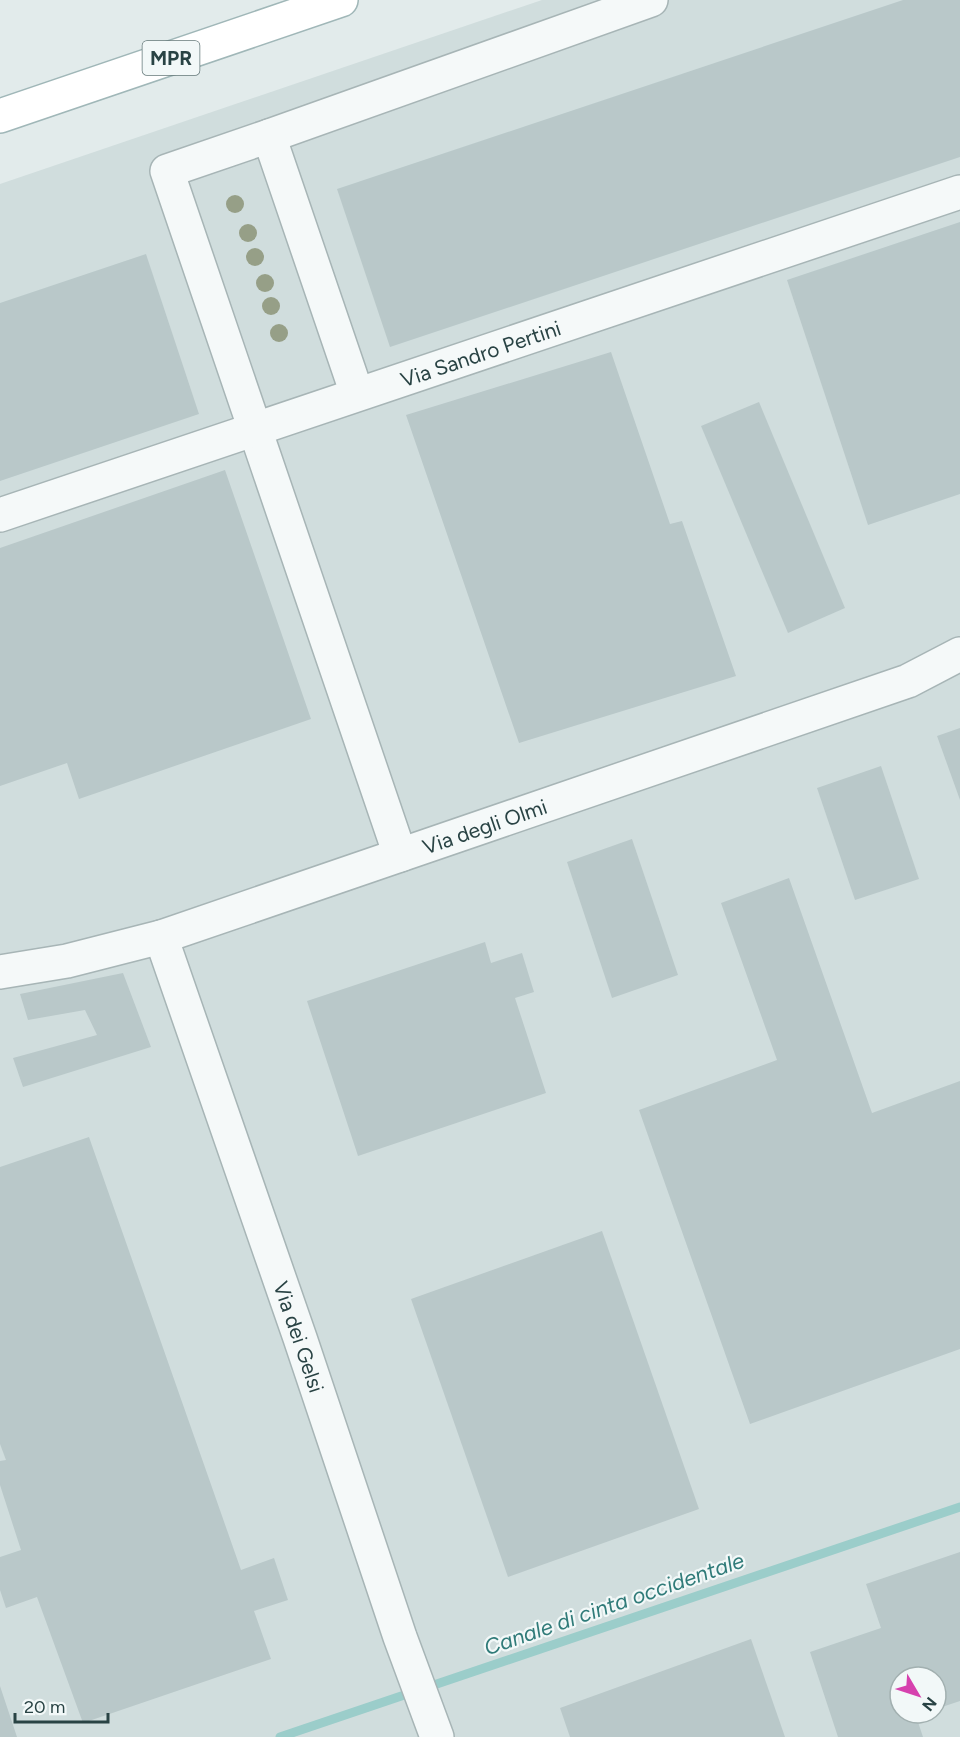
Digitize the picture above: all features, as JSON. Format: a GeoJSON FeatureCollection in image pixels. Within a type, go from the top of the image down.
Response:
{"type":"FeatureCollection","features":[{"type":"Feature","properties":{"kind":"main road","name":"MPR"},"geometry":{"type":"LineString","coordinates":[[0,116],[341,0]]}},
{"type":"Feature","properties":{"kind":"street"},"geometry":{"type":"LineString","coordinates":[[400,855],[167,171],[651,0]]}},
{"type":"Feature","properties":{"kind":"street"},"geometry":{"type":"LineString","coordinates":[[269,136],[357,394]]}},
{"type":"Feature","properties":{"kind":"street","name":"Via Sandro Pertini"},"geometry":{"type":"LineString","coordinates":[[0,515],[960,192]]}},
{"type":"Feature","properties":{"kind":"street","name":"Via degli Olmi"},"geometry":{"type":"LineString","coordinates":[[0,972],[67,961],[161,937],[908,681],[960,654]]}},
{"type":"Feature","properties":{"kind":"street","name":"Via dei Gelsi"},"geometry":{"type":"LineString","coordinates":[[161,937],[400,1637],[435,1731]]}},
{"type":"Feature","properties":{"kind":"shaded area"},"geometry":{"type":"Polygon","coordinates":[[[542,0],[960,0],[960,1737],[0,1737],[0,184],[542,0]]]}},
{"type":"Feature","properties":{"kind":"building"},"geometry":{"type":"Polygon","coordinates":[[[903,0],[960,0],[960,157],[390,347],[337,189],[903,0]]]}},
{"type":"Feature","properties":{"kind":"building"},"geometry":{"type":"Polygon","coordinates":[[[960,222],[960,494],[868,525],[787,280],[960,222]]]}},
{"type":"Feature","properties":{"kind":"building"},"geometry":{"type":"Polygon","coordinates":[[[146,254],[199,414],[0,481],[0,303],[146,254]]]}},
{"type":"Feature","properties":{"kind":"building"},"geometry":{"type":"Polygon","coordinates":[[[611,352],[670,524],[682,521],[736,676],[519,743],[406,415],[611,352]]]}},
{"type":"Feature","properties":{"kind":"building"},"geometry":{"type":"Polygon","coordinates":[[[759,402],[845,608],[788,633],[701,426],[759,402]]]}},
{"type":"Feature","properties":{"kind":"building"},"geometry":{"type":"Polygon","coordinates":[[[225,470],[311,719],[79,799],[67,763],[0,786],[0,548],[225,470]]]}},
{"type":"Feature","properties":{"kind":"building"},"geometry":{"type":"Polygon","coordinates":[[[960,728],[960,800],[937,736],[960,728]]]}},
{"type":"Feature","properties":{"kind":"building"},"geometry":{"type":"Polygon","coordinates":[[[881,766],[919,879],[855,900],[817,788],[881,766]]]}},
{"type":"Feature","properties":{"kind":"building"},"geometry":{"type":"Polygon","coordinates":[[[632,839],[678,975],[612,998],[567,862],[632,839]]]}},
{"type":"Feature","properties":{"kind":"building"},"geometry":{"type":"Polygon","coordinates":[[[789,878],[872,1113],[960,1081],[960,1349],[750,1424],[639,1110],[777,1060],[721,903],[789,878]]]}},
{"type":"Feature","properties":{"kind":"building"},"geometry":{"type":"Polygon","coordinates":[[[485,942],[491,963],[522,953],[534,992],[515,998],[546,1093],[358,1156],[307,1001],[485,942]]]}},
{"type":"Feature","properties":{"kind":"building"},"geometry":{"type":"Polygon","coordinates":[[[123,973],[151,1047],[23,1087],[13,1058],[97,1035],[85,1010],[28,1020],[20,994],[123,973]]]}},
{"type":"Feature","properties":{"kind":"building"},"geometry":{"type":"Polygon","coordinates":[[[89,1137],[241,1570],[274,1558],[288,1600],[254,1611],[271,1659],[83,1723],[37,1597],[6,1608],[0,1590],[0,1557],[21,1550],[0,1485],[0,1461],[6,1460],[0,1444],[0,1167],[89,1137]]]}},
{"type":"Feature","properties":{"kind":"building"},"geometry":{"type":"Polygon","coordinates":[[[602,1231],[699,1509],[508,1577],[411,1299],[602,1231]]]}},
{"type":"Feature","properties":{"kind":"building"},"geometry":{"type":"Polygon","coordinates":[[[960,1552],[960,1701],[948,1705],[948,1665],[888,1665],[888,1725],[919,1725],[923,1737],[838,1737],[810,1652],[881,1628],[866,1584],[960,1552]]]}},
{"type":"Feature","properties":{"kind":"building"},"geometry":{"type":"Polygon","coordinates":[[[751,1639],[785,1737],[570,1737],[560,1708],[751,1639]]]}},
{"type":"Feature","properties":{"kind":"building"},"geometry":{"type":"Polygon","coordinates":[[[0,1686],[17,1737],[0,1737],[0,1686]]]}},
{"type":"Feature","properties":{"kind":"waterway","name":"Canale di cinta occidentale"},"geometry":{"type":"LineString","coordinates":[[280,1737],[960,1507]]}}]}
